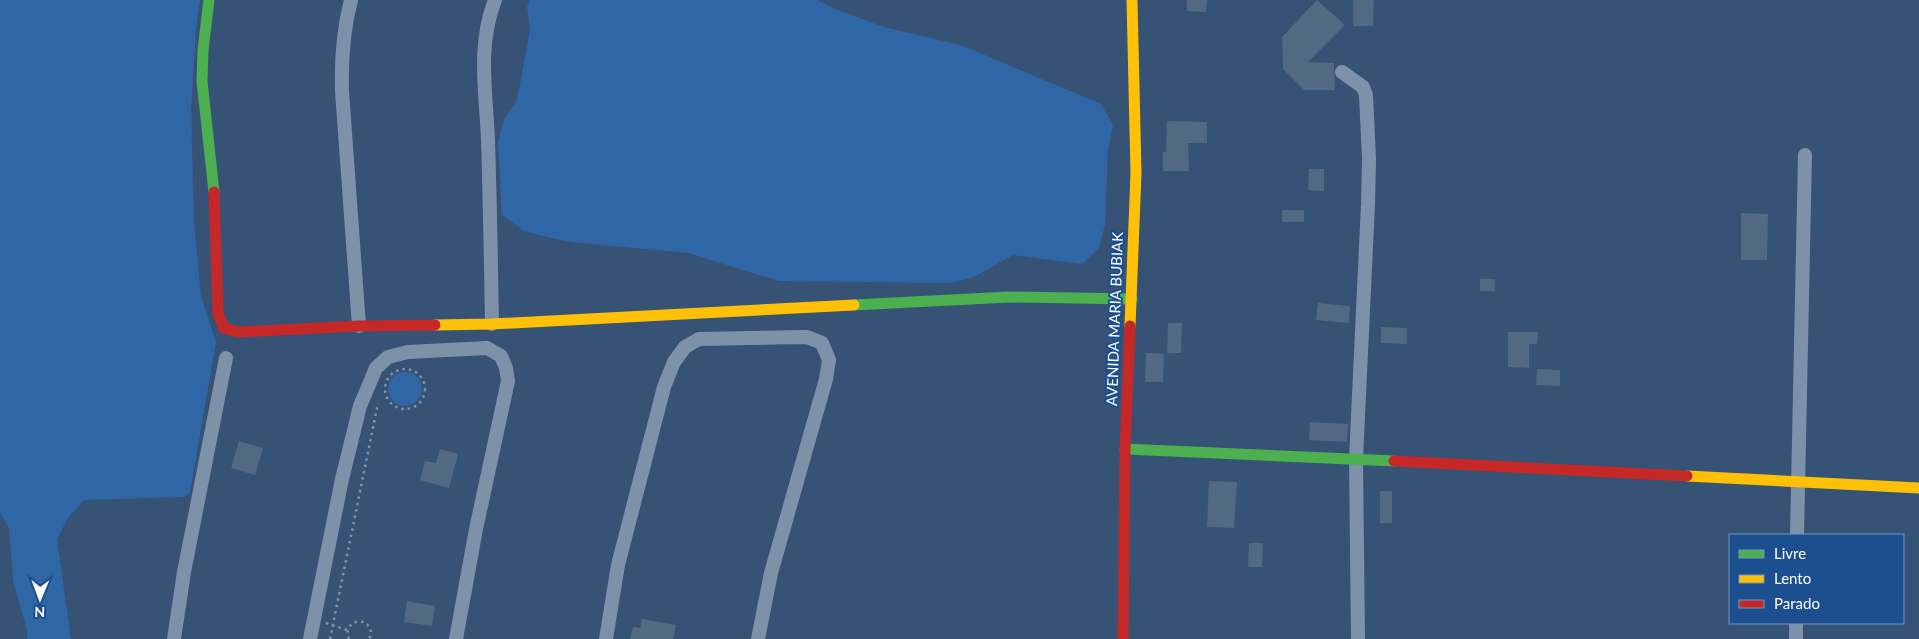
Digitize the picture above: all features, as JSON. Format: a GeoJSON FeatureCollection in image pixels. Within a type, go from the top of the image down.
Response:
{"type":"FeatureCollection","features":[{"type":"Feature","properties":{"kind":"street"},"geometry":{"type":"LineString","coordinates":[[209,0],[202,81],[214,189],[218,314],[224,328],[238,332],[359,326],[492,324],[736,313],[1009,297],[1132,299]]}},
{"type":"Feature","properties":{"kind":"street"},"geometry":{"type":"LineString","coordinates":[[351,0],[343,37],[342,82],[343,122],[349,176],[359,326]]}},
{"type":"Feature","properties":{"kind":"street"},"geometry":{"type":"LineString","coordinates":[[492,324],[488,138],[483,60],[486,27],[494,0]]}},
{"type":"Feature","properties":{"kind":"street","name":"AVENIDA MARIA BUBIAK"},"geometry":{"type":"LineString","coordinates":[[1123,639],[1125,449],[1136,173],[1132,0]]}},
{"type":"Feature","properties":{"kind":"street"},"geometry":{"type":"LineString","coordinates":[[1342,72],[1363,87],[1366,95],[1369,159],[1356,459],[1358,639]]}},
{"type":"Feature","properties":{"kind":"street"},"geometry":{"type":"LineString","coordinates":[[1797,534],[1805,155]]}},
{"type":"Feature","properties":{"kind":"street"},"geometry":{"type":"LineString","coordinates":[[606,639],[618,565],[664,387],[674,362],[685,347],[699,339],[807,337],[822,343],[830,360],[771,572],[758,639]]}},
{"type":"Feature","properties":{"kind":"street"},"geometry":{"type":"LineString","coordinates":[[310,639],[342,479],[360,406],[376,368],[388,357],[408,352],[487,348],[501,356],[506,368],[508,381],[476,529],[456,639]]}},
{"type":"Feature","properties":{"kind":"street"},"geometry":{"type":"LineString","coordinates":[[174,639],[184,572],[226,358]]}},
{"type":"Feature","properties":{"kind":"street"},"geometry":{"type":"LineString","coordinates":[[1125,449],[1919,488]]}},
{"type":"Feature","properties":{"kind":"street"},"geometry":{"type":"LineString","coordinates":[[1796,624],[1796,639]]}},
{"type":"Feature","properties":{"kind":"path"},"geometry":{"type":"LineString","coordinates":[[330,639],[379,398],[384,392],[387,379],[391,374],[402,369],[413,370],[425,385],[423,398],[419,403],[408,409],[395,407],[390,403],[384,392]]}},
{"type":"Feature","properties":{"kind":"path"},"geometry":{"type":"LineString","coordinates":[[349,639],[348,630],[354,622],[359,621],[364,622],[371,630],[369,639]]}},
{"type":"Feature","properties":{"kind":"path"},"geometry":{"type":"LineString","coordinates":[[332,625],[348,630]]}},
{"type":"Feature","properties":{"kind":"shaded area"},"geometry":{"type":"Polygon","coordinates":[[[0,0],[200,0],[196,30],[191,109],[194,222],[201,296],[216,342],[190,493],[183,497],[84,500],[68,518],[57,539],[71,639],[27,639],[27,630],[13,581],[9,528],[0,513],[0,0]]]}},
{"type":"Feature","properties":{"kind":"shaded area"},"geometry":{"type":"Polygon","coordinates":[[[530,0],[817,0],[835,9],[884,27],[961,45],[1101,104],[1113,125],[1108,150],[1105,225],[1099,248],[1082,264],[1013,255],[972,278],[950,283],[779,281],[688,253],[570,242],[524,231],[502,215],[498,142],[504,119],[517,100],[530,30],[527,7],[530,0]]]}},
{"type":"Feature","properties":{"kind":"shaded area"},"geometry":{"type":"Polygon","coordinates":[[[405,372],[417,377],[422,389],[417,401],[405,406],[393,401],[388,389],[393,377],[405,372]]]}},
{"type":"Feature","properties":{"kind":"building"},"geometry":{"type":"Polygon","coordinates":[[[1187,0],[1207,0],[1206,12],[1187,11],[1187,0]]]}},
{"type":"Feature","properties":{"kind":"building"},"geometry":{"type":"Polygon","coordinates":[[[1317,0],[1345,25],[1308,62],[1334,63],[1335,90],[1304,90],[1283,69],[1282,37],[1317,0]]]}},
{"type":"Feature","properties":{"kind":"building"},"geometry":{"type":"Polygon","coordinates":[[[1353,0],[1374,0],[1373,26],[1353,26],[1353,0]]]}},
{"type":"Feature","properties":{"kind":"building"},"geometry":{"type":"Polygon","coordinates":[[[1167,121],[1207,122],[1207,143],[1188,143],[1189,171],[1163,171],[1163,152],[1166,152],[1167,121]]]}},
{"type":"Feature","properties":{"kind":"building"},"geometry":{"type":"Polygon","coordinates":[[[1309,169],[1324,169],[1324,191],[1308,190],[1309,169]]]}},
{"type":"Feature","properties":{"kind":"building"},"geometry":{"type":"Polygon","coordinates":[[[1282,210],[1304,210],[1304,222],[1282,222],[1282,210]]]}},
{"type":"Feature","properties":{"kind":"building"},"geometry":{"type":"Polygon","coordinates":[[[1741,213],[1768,214],[1767,260],[1741,260],[1741,213]]]}},
{"type":"Feature","properties":{"kind":"building"},"geometry":{"type":"Polygon","coordinates":[[[1480,279],[1495,279],[1495,291],[1480,291],[1480,279]]]}},
{"type":"Feature","properties":{"kind":"building"},"geometry":{"type":"Polygon","coordinates":[[[1318,303],[1350,306],[1349,323],[1316,320],[1318,303]]]}},
{"type":"Feature","properties":{"kind":"building"},"geometry":{"type":"Polygon","coordinates":[[[1168,323],[1182,323],[1181,353],[1167,353],[1168,323]]]}},
{"type":"Feature","properties":{"kind":"building"},"geometry":{"type":"Polygon","coordinates":[[[1381,327],[1407,328],[1407,344],[1381,343],[1381,327]]]}},
{"type":"Feature","properties":{"kind":"building"},"geometry":{"type":"Polygon","coordinates":[[[1508,332],[1538,332],[1537,344],[1529,344],[1529,368],[1508,367],[1508,332]]]}},
{"type":"Feature","properties":{"kind":"building"},"geometry":{"type":"Polygon","coordinates":[[[1146,353],[1164,354],[1163,382],[1145,382],[1146,353]]]}},
{"type":"Feature","properties":{"kind":"building"},"geometry":{"type":"Polygon","coordinates":[[[1537,369],[1560,370],[1560,386],[1536,385],[1537,369]]]}},
{"type":"Feature","properties":{"kind":"building"},"geometry":{"type":"Polygon","coordinates":[[[1310,422],[1348,424],[1347,442],[1309,440],[1310,422]]]}},
{"type":"Feature","properties":{"kind":"building"},"geometry":{"type":"Polygon","coordinates":[[[239,441],[263,448],[255,475],[231,468],[239,441]]]}},
{"type":"Feature","properties":{"kind":"building"},"geometry":{"type":"Polygon","coordinates":[[[440,449],[458,454],[449,488],[420,480],[425,461],[436,463],[440,449]]]}},
{"type":"Feature","properties":{"kind":"building"},"geometry":{"type":"Polygon","coordinates":[[[1209,481],[1237,482],[1234,528],[1207,527],[1209,481]]]}},
{"type":"Feature","properties":{"kind":"building"},"geometry":{"type":"Polygon","coordinates":[[[1380,491],[1392,491],[1392,523],[1380,523],[1380,491]]]}},
{"type":"Feature","properties":{"kind":"building"},"geometry":{"type":"Polygon","coordinates":[[[1249,543],[1263,543],[1262,567],[1248,567],[1249,543]]]}},
{"type":"Feature","properties":{"kind":"building"},"geometry":{"type":"Polygon","coordinates":[[[407,601],[435,606],[432,626],[404,622],[407,601]]]}},
{"type":"Feature","properties":{"kind":"building"},"geometry":{"type":"Polygon","coordinates":[[[642,619],[676,625],[673,639],[630,639],[633,627],[640,628],[642,619]]]}},
{"type":"Feature","properties":{"kind":"traffic: fast"},"geometry":{"type":"LineString","coordinates":[[209,0],[203,50],[202,81],[214,192]]}},
{"type":"Feature","properties":{"kind":"traffic: fast"},"geometry":{"type":"LineString","coordinates":[[854,305],[1009,297],[1132,299]]}},
{"type":"Feature","properties":{"kind":"traffic: fast"},"geometry":{"type":"LineString","coordinates":[[1125,449],[1394,461]]}},
{"type":"Feature","properties":{"kind":"traffic: slow"},"geometry":{"type":"LineString","coordinates":[[1130,326],[1136,173],[1132,0]]}},
{"type":"Feature","properties":{"kind":"traffic: slow"},"geometry":{"type":"LineString","coordinates":[[435,325],[492,324],[854,305]]}},
{"type":"Feature","properties":{"kind":"traffic: slow"},"geometry":{"type":"LineString","coordinates":[[1687,476],[1919,488]]}},
{"type":"Feature","properties":{"kind":"traffic: jam"},"geometry":{"type":"LineString","coordinates":[[214,192],[218,314],[224,328],[238,332],[359,326],[435,325]]}},
{"type":"Feature","properties":{"kind":"traffic: jam"},"geometry":{"type":"LineString","coordinates":[[1123,639],[1125,449],[1130,326]]}},
{"type":"Feature","properties":{"kind":"traffic: jam"},"geometry":{"type":"LineString","coordinates":[[1394,461],[1687,476]]}}]}
